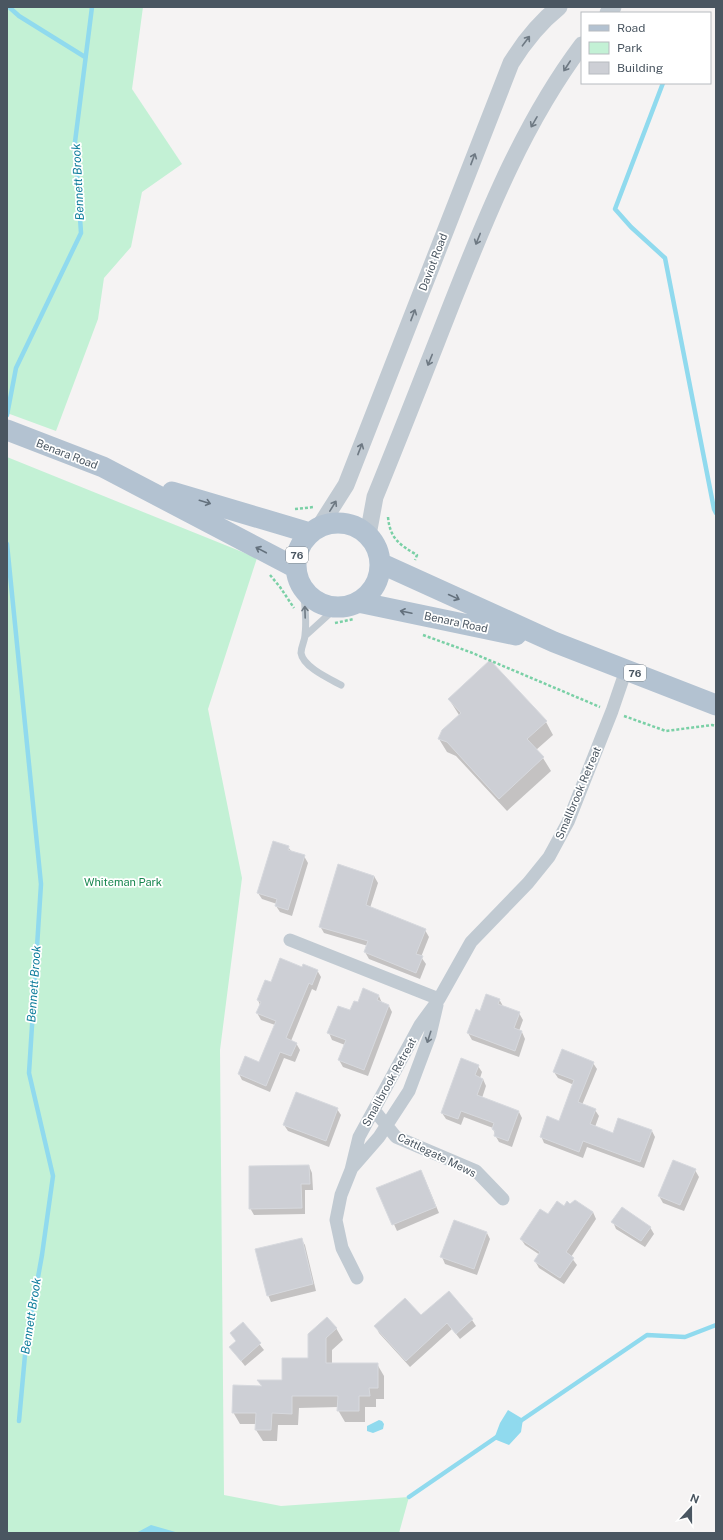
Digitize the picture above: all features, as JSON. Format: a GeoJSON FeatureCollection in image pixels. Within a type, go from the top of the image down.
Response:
{"type":"FeatureCollection","features":[{"type":"Feature","properties":{"kind":"main road","name":"Benara Road"},"geometry":{"type":"LineString","coordinates":[[7,430],[103,467],[296,568]]}},
{"type":"Feature","properties":{"kind":"main road","name":"Benara Road"},"geometry":{"type":"LineString","coordinates":[[127,479],[315,530]]}},
{"type":"Feature","properties":{"kind":"main road","name":"76"},"geometry":{"type":"LineString","coordinates":[[303,589],[298,579],[296,568],[297,555],[301,543],[315,530],[333,523],[346,523],[358,528],[368,535],[374,543],[380,563],[379,574],[375,585],[367,595],[358,602],[348,606],[337,607]]}},
{"type":"Feature","properties":{"kind":"main road","name":"Benara Road"},"geometry":{"type":"LineString","coordinates":[[380,563],[554,642],[716,705]]}},
{"type":"Feature","properties":{"kind":"main road"},"geometry":{"type":"LineString","coordinates":[[303,589],[312,598],[324,604],[337,607]]}},
{"type":"Feature","properties":{"kind":"main road","name":"Benara Road"},"geometry":{"type":"LineString","coordinates":[[358,602],[554,642]]}},
{"type":"Feature","properties":{"kind":"street","name":"Daviot Road"},"geometry":{"type":"LineString","coordinates":[[315,530],[346,485],[511,63],[536,29],[559,7]]}},
{"type":"Feature","properties":{"kind":"street"},"geometry":{"type":"LineString","coordinates":[[368,535],[375,497],[497,193],[527,133],[553,88],[581,46]]}},
{"type":"Feature","properties":{"kind":"street","name":"Smallbrook Retreat"},"geometry":{"type":"LineString","coordinates":[[357,1278],[342,1248],[336,1220],[341,1195],[351,1170],[359,1137],[420,1025],[439,999],[472,942],[528,883],[549,857],[568,822],[612,711],[626,670]]}},
{"type":"Feature","properties":{"kind":"street"},"geometry":{"type":"LineString","coordinates":[[290,940],[439,999]]}},
{"type":"Feature","properties":{"kind":"street","name":"Smallbrook Retreat"},"geometry":{"type":"LineString","coordinates":[[351,1170],[387,1126],[409,1091],[430,1035],[439,999]]}},
{"type":"Feature","properties":{"kind":"street","name":"Cattlegate Mews"},"geometry":{"type":"LineString","coordinates":[[374,1110],[396,1137],[476,1172],[503,1199]]}},
{"type":"Feature","properties":{"kind":"lane"},"geometry":{"type":"LineString","coordinates":[[303,589],[306,613],[305,636],[301,649],[301,655],[305,662],[314,669],[341,685]]}},
{"type":"Feature","properties":{"kind":"lane"},"geometry":{"type":"LineString","coordinates":[[305,636],[337,607]]}},
{"type":"Feature","properties":{"kind":"path"},"geometry":{"type":"LineString","coordinates":[[375,497],[387,503],[389,526],[399,544],[417,555],[409,576]]}},
{"type":"Feature","properties":{"kind":"path"},"geometry":{"type":"LineString","coordinates":[[291,510],[318,506]]}},
{"type":"Feature","properties":{"kind":"green space"},"geometry":{"type":"Polygon","coordinates":[[[7,7],[143,7],[132,89],[182,164],[142,192],[131,247],[104,278],[98,319],[56,431],[7,413],[7,7]]]}},
{"type":"Feature","properties":{"kind":"green space","name":"Whiteman Park"},"geometry":{"type":"Polygon","coordinates":[[[7,457],[257,558],[208,709],[242,878],[220,1050],[224,1495],[281,1506],[409,1497],[399,1533],[7,1533],[7,457]]]}},
{"type":"Feature","properties":{"kind":"water"},"geometry":{"type":"Polygon","coordinates":[[[508,1410],[523,1419],[521,1432],[509,1445],[494,1439],[500,1423],[508,1410]]]}},
{"type":"Feature","properties":{"kind":"water"},"geometry":{"type":"Polygon","coordinates":[[[379,1420],[384,1424],[383,1429],[373,1433],[367,1431],[367,1426],[379,1420]]]}},
{"type":"Feature","properties":{"kind":"water"},"geometry":{"type":"Polygon","coordinates":[[[151,1525],[179,1533],[136,1533],[151,1525]]]}},
{"type":"Feature","properties":{"kind":"building"},"geometry":{"type":"Polygon","coordinates":[[[490,660],[547,721],[527,739],[544,757],[499,799],[447,742],[438,739],[442,730],[461,713],[448,699],[490,660]]]}},
{"type":"Feature","properties":{"kind":"building"},"geometry":{"type":"Polygon","coordinates":[[[273,841],[289,846],[288,850],[305,855],[288,910],[275,906],[277,899],[257,893],[273,841]]]}},
{"type":"Feature","properties":{"kind":"building"},"geometry":{"type":"Polygon","coordinates":[[[338,864],[374,876],[366,905],[426,929],[416,954],[423,956],[416,973],[364,952],[368,941],[319,927],[338,864]]]}},
{"type":"Feature","properties":{"kind":"building"},"geometry":{"type":"Polygon","coordinates":[[[280,958],[302,967],[303,964],[318,970],[312,985],[309,983],[286,1038],[297,1043],[291,1056],[280,1052],[266,1086],[238,1074],[245,1056],[259,1062],[276,1021],[256,1013],[261,1002],[257,1000],[265,980],[271,982],[280,958]]]}},
{"type":"Feature","properties":{"kind":"building"},"geometry":{"type":"Polygon","coordinates":[[[363,988],[379,995],[377,1000],[389,1005],[364,1070],[338,1060],[346,1040],[327,1033],[338,1006],[350,1010],[354,1001],[358,1002],[363,988]]]}},
{"type":"Feature","properties":{"kind":"building"},"geometry":{"type":"Polygon","coordinates":[[[486,994],[500,999],[498,1004],[520,1012],[514,1028],[522,1031],[515,1051],[467,1033],[476,1009],[480,1011],[486,994]]]}},
{"type":"Feature","properties":{"kind":"building"},"geometry":{"type":"Polygon","coordinates":[[[562,1049],[594,1062],[578,1102],[596,1109],[590,1124],[613,1133],[618,1118],[652,1130],[640,1162],[583,1141],[579,1152],[540,1137],[547,1116],[559,1121],[574,1080],[553,1072],[562,1049]]]}},
{"type":"Feature","properties":{"kind":"building"},"geometry":{"type":"Polygon","coordinates":[[[461,1058],[479,1065],[475,1075],[483,1079],[477,1095],[519,1111],[508,1141],[494,1136],[495,1131],[492,1129],[494,1123],[461,1111],[458,1119],[441,1113],[461,1058]]]}},
{"type":"Feature","properties":{"kind":"building"},"geometry":{"type":"Polygon","coordinates":[[[296,1092],[338,1108],[326,1141],[283,1125],[296,1092]]]}},
{"type":"Feature","properties":{"kind":"building"},"geometry":{"type":"Polygon","coordinates":[[[673,1160],[696,1169],[680,1205],[658,1196],[673,1160]]]}},
{"type":"Feature","properties":{"kind":"building"},"geometry":{"type":"Polygon","coordinates":[[[309,1165],[310,1184],[301,1184],[302,1208],[249,1209],[249,1166],[309,1165]]]}},
{"type":"Feature","properties":{"kind":"building"},"geometry":{"type":"Polygon","coordinates":[[[421,1170],[436,1207],[392,1225],[376,1188],[421,1170]]]}},
{"type":"Feature","properties":{"kind":"building"},"geometry":{"type":"Polygon","coordinates":[[[575,1200],[593,1212],[566,1252],[574,1258],[560,1278],[534,1261],[540,1252],[520,1239],[540,1209],[548,1214],[557,1201],[564,1206],[567,1201],[570,1204],[575,1200]]]}},
{"type":"Feature","properties":{"kind":"building"},"geometry":{"type":"Polygon","coordinates":[[[622,1207],[651,1227],[641,1241],[611,1222],[622,1207]]]}},
{"type":"Feature","properties":{"kind":"building"},"geometry":{"type":"Polygon","coordinates":[[[454,1220],[487,1232],[474,1269],[440,1257],[454,1220]]]}},
{"type":"Feature","properties":{"kind":"building"},"geometry":{"type":"Polygon","coordinates":[[[302,1238],[313,1284],[267,1296],[255,1249],[302,1238]]]}},
{"type":"Feature","properties":{"kind":"building"},"geometry":{"type":"Polygon","coordinates":[[[449,1291],[473,1319],[456,1334],[447,1323],[406,1361],[374,1326],[405,1298],[421,1315],[449,1291]]]}},
{"type":"Feature","properties":{"kind":"building"},"geometry":{"type":"Polygon","coordinates":[[[327,1317],[337,1328],[326,1338],[326,1363],[378,1363],[378,1388],[369,1388],[370,1396],[359,1396],[359,1411],[337,1411],[338,1396],[292,1396],[292,1414],[272,1413],[271,1430],[255,1430],[256,1413],[232,1413],[233,1385],[262,1386],[257,1380],[282,1380],[282,1358],[308,1358],[308,1334],[327,1317]]]}},
{"type":"Feature","properties":{"kind":"building"},"geometry":{"type":"Polygon","coordinates":[[[243,1322],[261,1343],[241,1361],[229,1347],[236,1341],[230,1333],[243,1322]]]}},
{"type":"Feature","properties":{"kind":"waterway"},"geometry":{"type":"LineString","coordinates":[[9,7],[19,16],[85,57]]}},
{"type":"Feature","properties":{"kind":"waterway","name":"Bennett Brook"},"geometry":{"type":"LineString","coordinates":[[7,415],[16,368],[81,233],[75,142],[92,7]]}},
{"type":"Feature","properties":{"kind":"waterway"},"geometry":{"type":"LineString","coordinates":[[663,84],[615,209],[631,227],[665,258],[716,513]]}},
{"type":"Feature","properties":{"kind":"waterway","name":"Bennett Brook"},"geometry":{"type":"LineString","coordinates":[[7,544],[41,884],[29,1073],[53,1176],[42,1255],[26,1344],[19,1421]]}},
{"type":"Feature","properties":{"kind":"waterway"},"geometry":{"type":"LineString","coordinates":[[519,1422],[647,1335],[685,1337],[716,1325]]}},
{"type":"Feature","properties":{"kind":"waterway"},"geometry":{"type":"LineString","coordinates":[[409,1497],[498,1436]]}}]}
